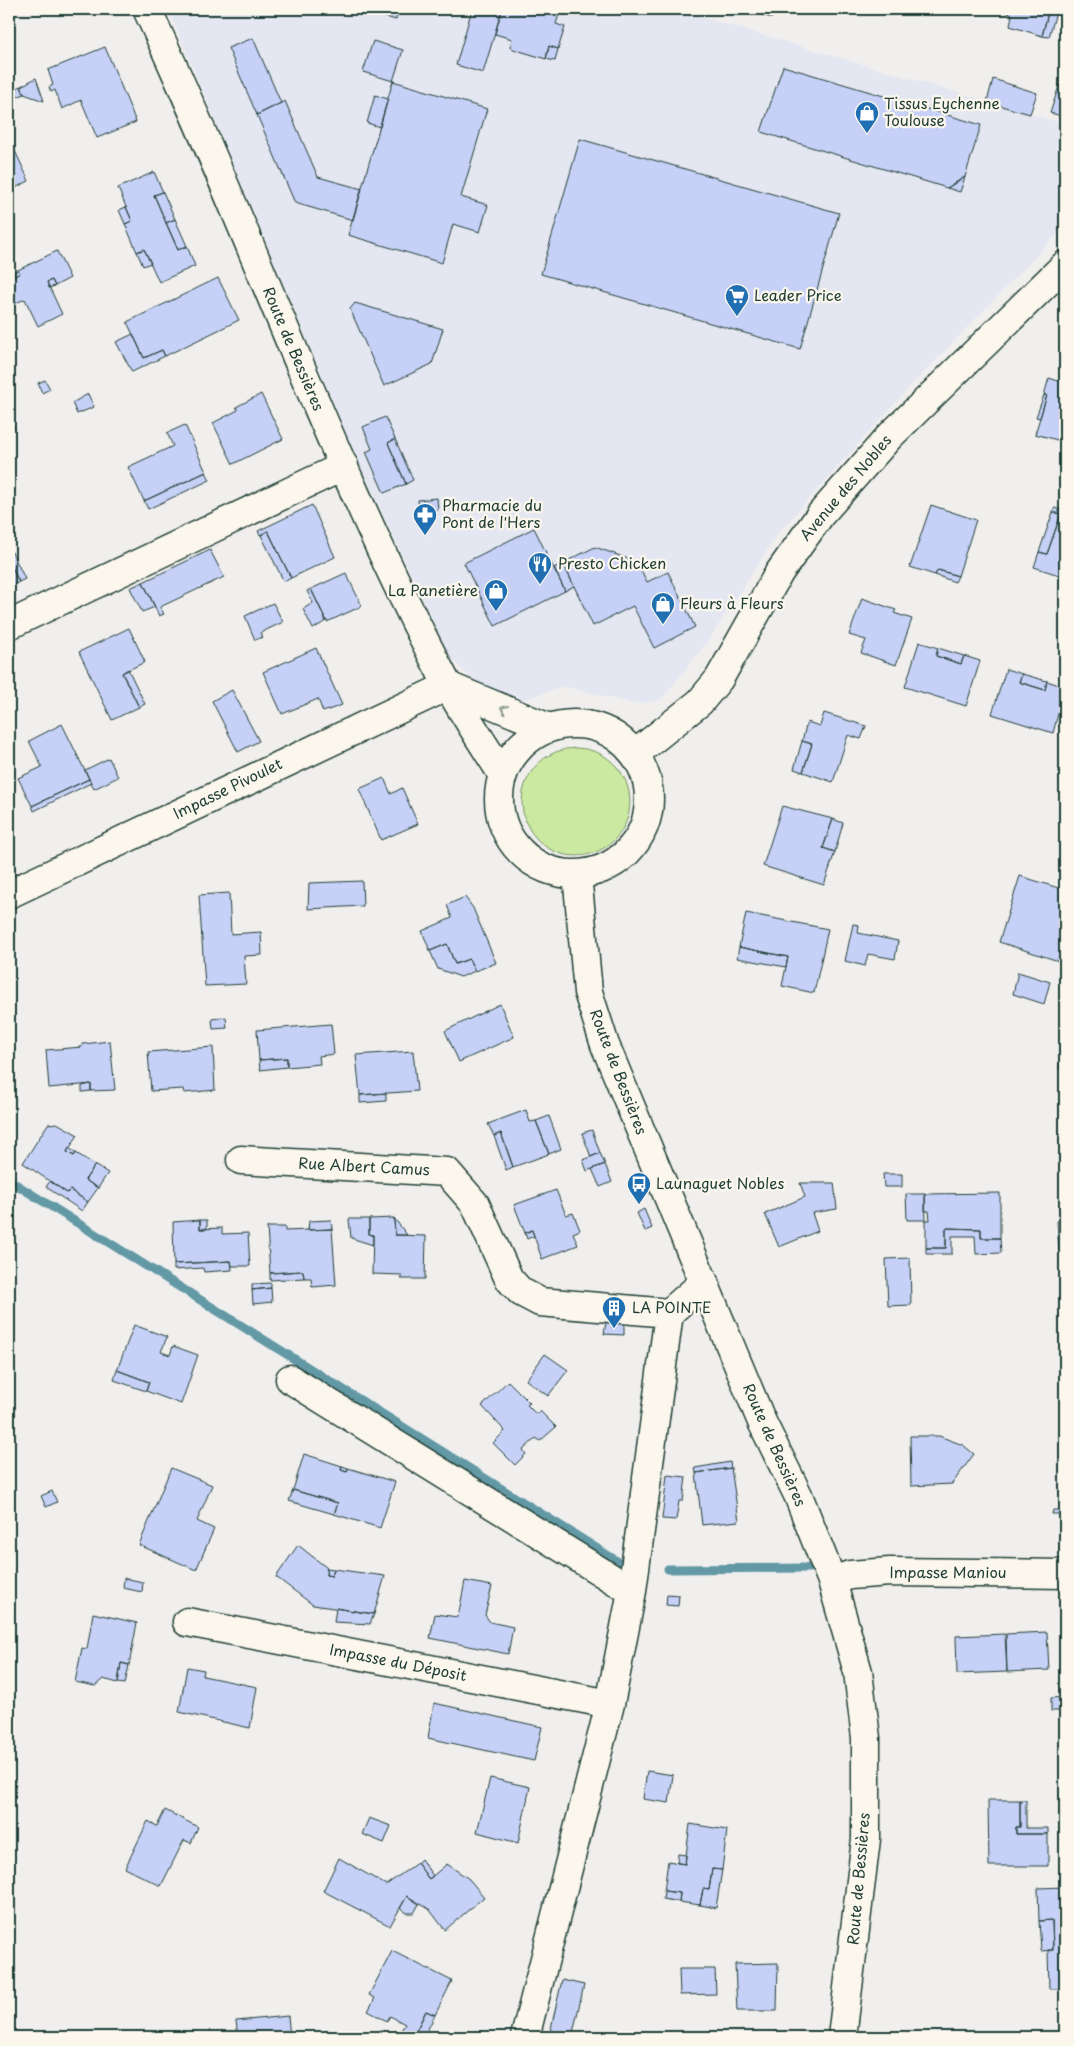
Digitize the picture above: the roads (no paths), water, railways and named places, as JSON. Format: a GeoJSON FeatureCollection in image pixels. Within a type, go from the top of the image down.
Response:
{"type":"FeatureCollection","features":[{"type":"Feature","properties":{"kind":"street","name":"Route de Bessières"},"geometry":{"type":"LineString","coordinates":[[147,9],[197,117],[257,265],[374,540],[448,686],[503,775]]}},
{"type":"Feature","properties":{"kind":"street","name":"Avenue des Nobles"},"geometry":{"type":"LineString","coordinates":[[635,754],[700,702],[719,680],[784,566],[821,514],[889,436],[1065,265]]}},
{"type":"Feature","properties":{"kind":"street"},"geometry":{"type":"LineString","coordinates":[[9,625],[344,466]]}},
{"type":"Feature","properties":{"kind":"street"},"geometry":{"type":"LineString","coordinates":[[448,686],[549,728]]}},
{"type":"Feature","properties":{"kind":"street","name":"Impasse Pivoulet"},"geometry":{"type":"LineString","coordinates":[[9,894],[448,686]]}},
{"type":"Feature","properties":{"kind":"street"},"geometry":{"type":"LineString","coordinates":[[572,723],[596,727],[617,737],[635,754],[646,774],[649,797],[646,820],[636,841],[620,858],[600,869],[577,874],[553,871],[531,860],[514,843],[503,822],[499,798],[503,775],[513,755],[529,739],[549,728],[572,723]]}},
{"type":"Feature","properties":{"kind":"street","name":"Route de Bessières"},"geometry":{"type":"LineString","coordinates":[[577,874],[588,992],[605,1045],[762,1422],[798,1494],[832,1581],[858,1672],[866,1738],[866,1838],[842,2037]]}},
{"type":"Feature","properties":{"kind":"street","name":"Rue Albert Camus"},"geometry":{"type":"LineString","coordinates":[[241,1160],[447,1172],[474,1204],[509,1279],[521,1292],[540,1302],[669,1313]]}},
{"type":"Feature","properties":{"kind":"street"},"geometry":{"type":"LineString","coordinates":[[525,2037],[610,1704],[632,1591],[669,1313],[704,1282]]}},
{"type":"Feature","properties":{"kind":"street"},"geometry":{"type":"LineString","coordinates":[[290,1378],[632,1591]]}},
{"type":"Feature","properties":{"kind":"street","name":"Impasse Maniou"},"geometry":{"type":"LineString","coordinates":[[832,1581],[850,1575],[890,1572],[1065,1574]]}},
{"type":"Feature","properties":{"kind":"street","name":"Impasse du Déposit"},"geometry":{"type":"LineString","coordinates":[[187,1622],[610,1704]]}},
{"type":"Feature","properties":{"kind":"waterway"},"geometry":{"type":"LineString","coordinates":[[9,1180],[620,1563]]}},
{"type":"Feature","properties":{"kind":"waterway"},"geometry":{"type":"LineString","coordinates":[[668,1569],[809,1568]]}},
{"type":"Feature","properties":{"kind":"place","name":"Tissus Eychenne Toulouse"},"geometry":{"type":"Point","coordinates":[867,134]}},
{"type":"Feature","properties":{"kind":"place","name":"Leader Price"},"geometry":{"type":"Point","coordinates":[737,317]}},
{"type":"Feature","properties":{"kind":"place","name":"Pharmacie du Pont de l'Hers"},"geometry":{"type":"Point","coordinates":[425,536]}},
{"type":"Feature","properties":{"kind":"place","name":"Presto Chicken"},"geometry":{"type":"Point","coordinates":[540,585]}},
{"type":"Feature","properties":{"kind":"place","name":"La Panetière"},"geometry":{"type":"Point","coordinates":[496,612]}},
{"type":"Feature","properties":{"kind":"place","name":"Fleurs à Fleurs"},"geometry":{"type":"Point","coordinates":[663,625]}},
{"type":"Feature","properties":{"kind":"place","name":"Launaguet Nobles"},"geometry":{"type":"Point","coordinates":[639,1205]}},
{"type":"Feature","properties":{"kind":"place","name":"LA POINTE"},"geometry":{"type":"Point","coordinates":[614,1329]}}]}
